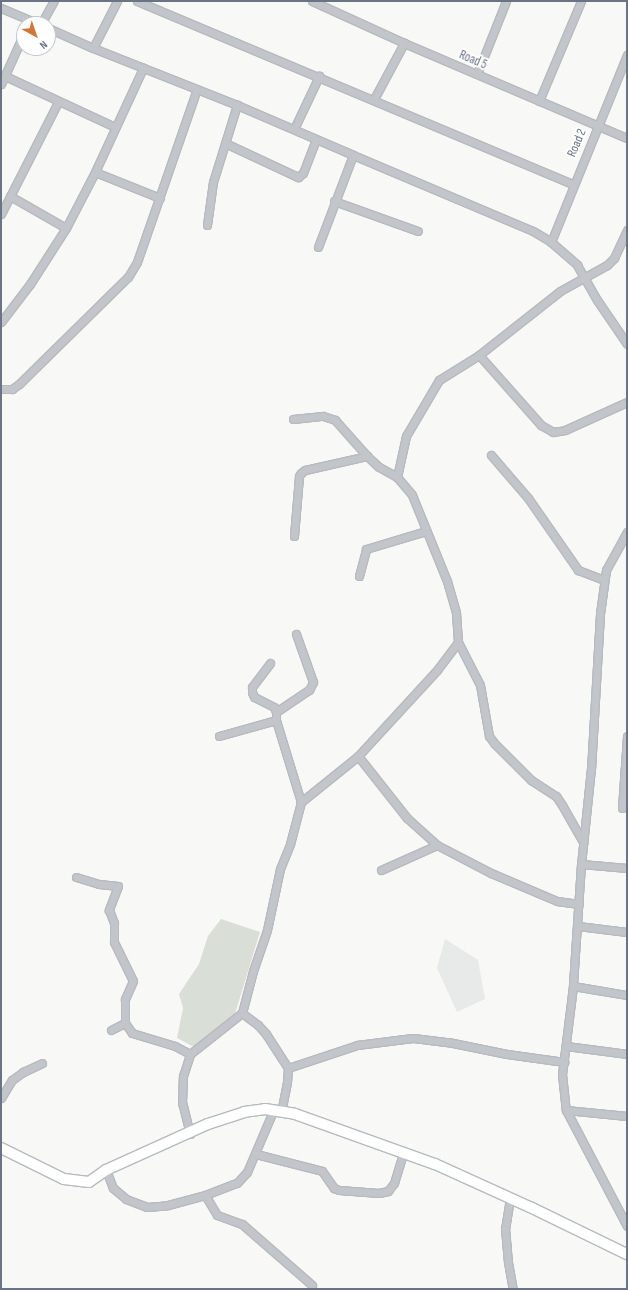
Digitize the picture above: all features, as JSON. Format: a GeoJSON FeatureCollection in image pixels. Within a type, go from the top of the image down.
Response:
{"type":"FeatureCollection","features":[{"type":"Feature","properties":{"kind":"street"},"geometry":{"type":"LineString","coordinates":[[45,16],[54,1]]}},
{"type":"Feature","properties":{"kind":"street"},"geometry":{"type":"LineString","coordinates":[[93,48],[117,1]]}},
{"type":"Feature","properties":{"kind":"street"},"geometry":{"type":"LineString","coordinates":[[137,1],[374,99],[573,184]]}},
{"type":"Feature","properties":{"kind":"street","name":"Road 5"},"geometry":{"type":"LineString","coordinates":[[312,1],[404,43],[627,138]]}},
{"type":"Feature","properties":{"kind":"street"},"geometry":{"type":"LineString","coordinates":[[477,74],[506,1]]}},
{"type":"Feature","properties":{"kind":"street"},"geometry":{"type":"LineString","coordinates":[[539,101],[581,1]]}},
{"type":"Feature","properties":{"kind":"street"},"geometry":{"type":"LineString","coordinates":[[1,8],[17,16]]}},
{"type":"Feature","properties":{"kind":"street"},"geometry":{"type":"LineString","coordinates":[[56,32],[93,48],[237,105],[353,156],[533,231],[551,242],[577,265],[627,344]]}},
{"type":"Feature","properties":{"kind":"street"},"geometry":{"type":"LineString","coordinates":[[374,99],[404,43]]}},
{"type":"Feature","properties":{"kind":"street"},"geometry":{"type":"LineString","coordinates":[[1,84],[16,51]]}},
{"type":"Feature","properties":{"kind":"street","name":"Road 2"},"geometry":{"type":"LineString","coordinates":[[551,242],[573,184],[627,55]]}},
{"type":"Feature","properties":{"kind":"street"},"geometry":{"type":"LineString","coordinates":[[1,322],[30,284],[66,228],[95,172],[143,68]]}},
{"type":"Feature","properties":{"kind":"street"},"geometry":{"type":"LineString","coordinates":[[5,76],[58,102],[115,127]]}},
{"type":"Feature","properties":{"kind":"street"},"geometry":{"type":"LineString","coordinates":[[294,129],[319,76]]}},
{"type":"Feature","properties":{"kind":"street"},"geometry":{"type":"LineString","coordinates":[[1,390],[12,389],[19,384],[128,277],[137,262],[196,89]]}},
{"type":"Feature","properties":{"kind":"street"},"geometry":{"type":"LineString","coordinates":[[1,214],[58,102]]}},
{"type":"Feature","properties":{"kind":"street"},"geometry":{"type":"LineString","coordinates":[[207,225],[213,182],[237,105]]}},
{"type":"Feature","properties":{"kind":"street"},"geometry":{"type":"LineString","coordinates":[[225,143],[298,177],[303,172],[316,139]]}},
{"type":"Feature","properties":{"kind":"street"},"geometry":{"type":"LineString","coordinates":[[318,247],[334,201],[353,156]]}},
{"type":"Feature","properties":{"kind":"street"},"geometry":{"type":"LineString","coordinates":[[95,172],[160,198]]}},
{"type":"Feature","properties":{"kind":"street"},"geometry":{"type":"LineString","coordinates":[[10,196],[66,228]]}},
{"type":"Feature","properties":{"kind":"street"},"geometry":{"type":"LineString","coordinates":[[334,201],[418,231]]}},
{"type":"Feature","properties":{"kind":"street"},"geometry":{"type":"LineString","coordinates":[[397,477],[406,436],[439,380],[479,355],[560,291],[607,264],[614,258],[627,230]]}},
{"type":"Feature","properties":{"kind":"street"},"geometry":{"type":"LineString","coordinates":[[479,355],[541,425],[553,432],[565,430],[627,402]]}},
{"type":"Feature","properties":{"kind":"street"},"geometry":{"type":"LineString","coordinates":[[293,419],[323,416],[330,417],[335,420],[367,456],[379,467],[397,477],[412,495],[447,581],[456,613],[458,642],[480,685],[489,736],[494,743],[531,780],[556,796],[583,842]]}},
{"type":"Feature","properties":{"kind":"street"},"geometry":{"type":"LineString","coordinates":[[491,455],[528,498],[578,570],[604,580]]}},
{"type":"Feature","properties":{"kind":"street"},"geometry":{"type":"LineString","coordinates":[[294,536],[299,476],[301,472],[367,456]]}},
{"type":"Feature","properties":{"kind":"street"},"geometry":{"type":"LineString","coordinates":[[359,576],[366,549],[426,531]]}},
{"type":"Feature","properties":{"kind":"street"},"geometry":{"type":"LineString","coordinates":[[626,536],[611,558],[604,580],[600,614],[591,768],[581,864],[573,986],[562,1074],[566,1110],[627,1226]]}},
{"type":"Feature","properties":{"kind":"street"},"geometry":{"type":"LineString","coordinates":[[276,712],[309,690],[313,682],[296,634]]}},
{"type":"Feature","properties":{"kind":"street"},"geometry":{"type":"LineString","coordinates":[[301,802],[358,756],[432,676],[458,642]]}},
{"type":"Feature","properties":{"kind":"street"},"geometry":{"type":"LineString","coordinates":[[190,1134],[182,1103],[183,1076],[190,1054],[242,1013],[253,971],[268,930],[280,869],[290,844],[301,802],[276,720],[276,712],[274,707],[254,697],[252,692],[252,687],[270,663]]}},
{"type":"Feature","properties":{"kind":"street"},"geometry":{"type":"LineString","coordinates":[[219,736],[276,720]]}},
{"type":"Feature","properties":{"kind":"street"},"geometry":{"type":"LineString","coordinates":[[622,808],[627,736]]}},
{"type":"Feature","properties":{"kind":"street"},"geometry":{"type":"LineString","coordinates":[[358,756],[407,818],[437,845],[490,873],[557,902],[579,904]]}},
{"type":"Feature","properties":{"kind":"street"},"geometry":{"type":"LineString","coordinates":[[381,870],[437,845]]}},
{"type":"Feature","properties":{"kind":"street"},"geometry":{"type":"LineString","coordinates":[[581,864],[627,868]]}},
{"type":"Feature","properties":{"kind":"street"},"geometry":{"type":"LineString","coordinates":[[76,877],[99,884],[118,886],[109,910],[114,923],[114,942],[134,981],[125,999],[125,1023],[132,1033],[175,1046],[190,1054]]}},
{"type":"Feature","properties":{"kind":"street"},"geometry":{"type":"LineString","coordinates":[[578,926],[627,932]]}},
{"type":"Feature","properties":{"kind":"street"},"geometry":{"type":"LineString","coordinates":[[573,986],[627,995]]}},
{"type":"Feature","properties":{"kind":"street"},"geometry":{"type":"LineString","coordinates":[[106,1170],[113,1188],[126,1198],[147,1207],[168,1205],[205,1196],[238,1183],[247,1172],[277,1111],[288,1068],[266,1034],[258,1025],[242,1013]]}},
{"type":"Feature","properties":{"kind":"street"},"geometry":{"type":"LineString","coordinates":[[112,1030],[125,1023]]}},
{"type":"Feature","properties":{"kind":"street"},"geometry":{"type":"LineString","coordinates":[[288,1068],[357,1045],[413,1038],[448,1042],[507,1054],[564,1062]]}},
{"type":"Feature","properties":{"kind":"street"},"geometry":{"type":"LineString","coordinates":[[566,1046],[627,1054]]}},
{"type":"Feature","properties":{"kind":"street"},"geometry":{"type":"LineString","coordinates":[[1,1098],[12,1080],[28,1069],[42,1063]]}},
{"type":"Feature","properties":{"kind":"street"},"geometry":{"type":"LineString","coordinates":[[1,1148],[64,1179],[89,1182],[106,1170],[190,1134],[208,1124],[244,1112],[265,1109],[295,1114],[435,1164],[627,1254]]}},
{"type":"Feature","properties":{"kind":"street"},"geometry":{"type":"LineString","coordinates":[[566,1110],[627,1116]]}},
{"type":"Feature","properties":{"kind":"street"},"geometry":{"type":"LineString","coordinates":[[256,1154],[322,1171],[331,1184],[339,1190],[379,1194],[388,1191],[394,1183],[403,1153]]}},
{"type":"Feature","properties":{"kind":"street"},"geometry":{"type":"LineString","coordinates":[[205,1196],[217,1215],[242,1224],[312,1285]]}},
{"type":"Feature","properties":{"kind":"street"},"geometry":{"type":"LineString","coordinates":[[510,1198],[505,1228],[508,1262],[513,1289]]}},
{"type":"Feature","properties":{"kind":"shaded area"},"geometry":{"type":"Polygon","coordinates":[[[221,919],[260,932],[235,1014],[194,1047],[177,1038],[183,1008],[179,994],[199,964],[208,936],[221,919]]]}},
{"type":"Feature","properties":{"kind":"shaded area"},"geometry":{"type":"Polygon","coordinates":[[[445,939],[478,960],[485,999],[457,1012],[437,968],[445,939]]]}}]}
